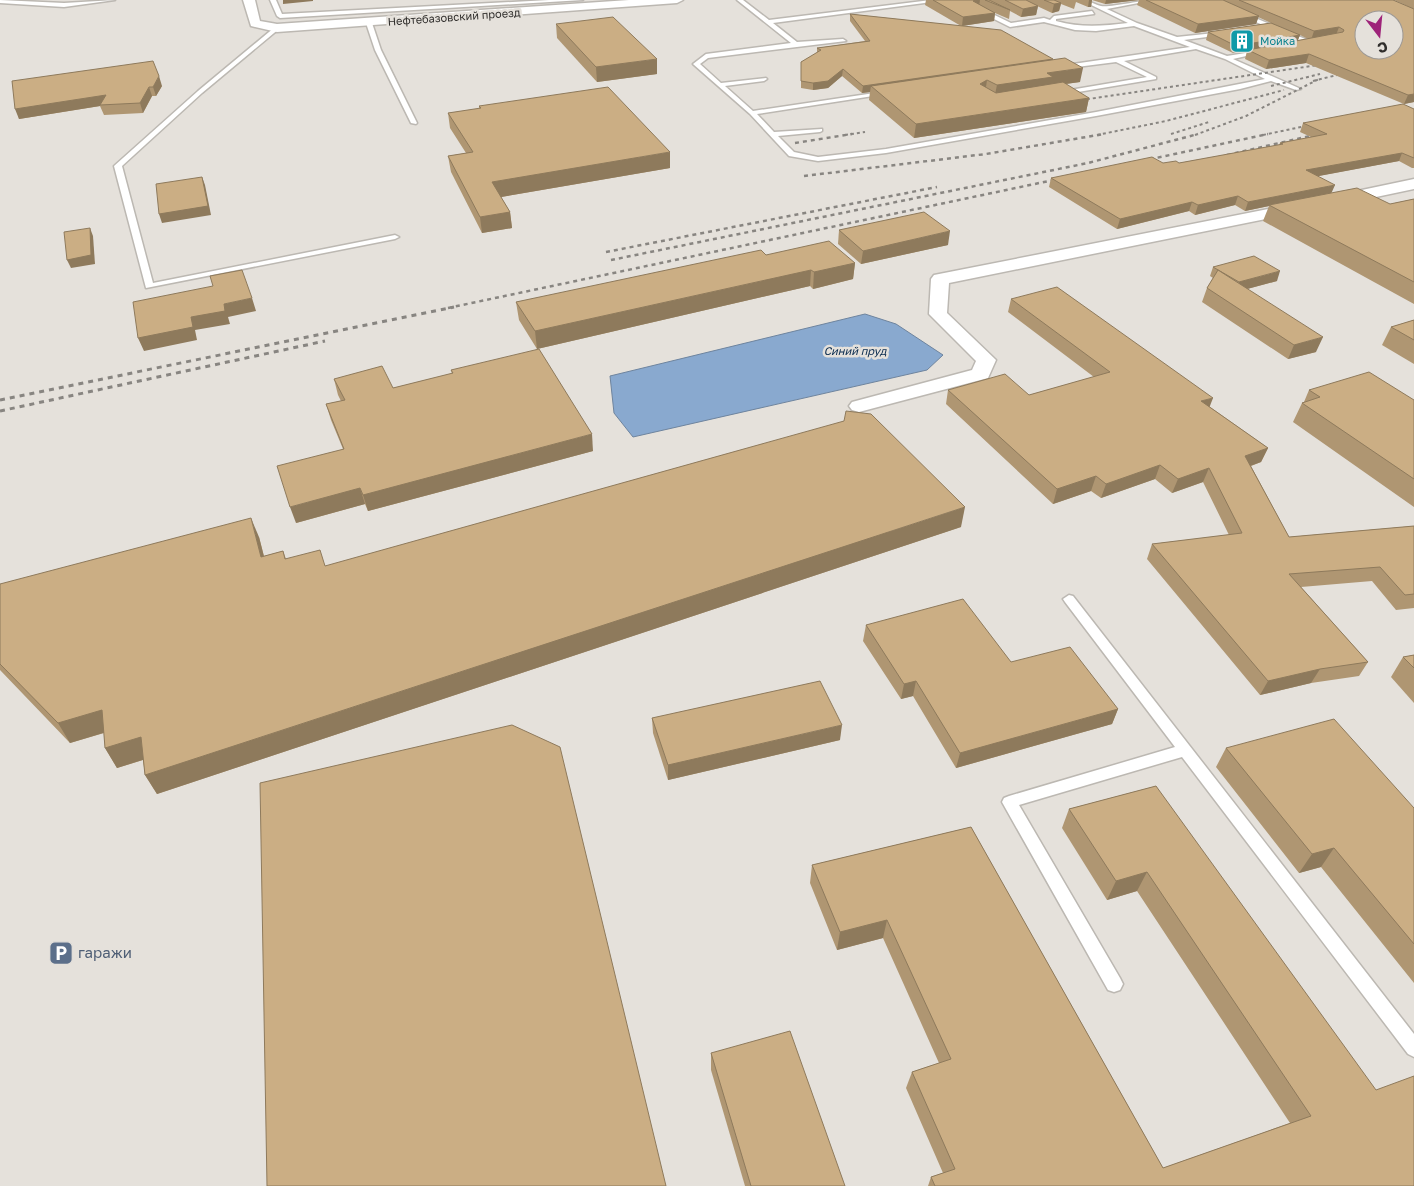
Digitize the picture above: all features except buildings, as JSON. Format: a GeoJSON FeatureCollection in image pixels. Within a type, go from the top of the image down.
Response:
{"type":"FeatureCollection","features":[{"type":"Feature","properties":{"kind":"street","name":"Нефтебазовский проезд"},"geometry":{"type":"LineString","coordinates":[[249,0],[255,24],[277,28],[678,0]]}},
{"type":"Feature","properties":{"kind":"street"},"geometry":{"type":"LineString","coordinates":[[859,406],[981,374],[986,360],[938,314],[940,279],[1414,184]]}},
{"type":"Feature","properties":{"kind":"lane"},"geometry":{"type":"LineString","coordinates":[[0,1],[64,5],[112,0]]}},
{"type":"Feature","properties":{"kind":"lane"},"geometry":{"type":"LineString","coordinates":[[273,0],[280,16],[580,0]]}},
{"type":"Feature","properties":{"kind":"lane"},"geometry":{"type":"LineString","coordinates":[[623,0],[637,2]]}},
{"type":"Feature","properties":{"kind":"lane"},"geometry":{"type":"LineString","coordinates":[[740,0],[796,44]]}},
{"type":"Feature","properties":{"kind":"lane"},"geometry":{"type":"LineString","coordinates":[[769,22],[944,0]]}},
{"type":"Feature","properties":{"kind":"lane"},"geometry":{"type":"LineString","coordinates":[[1084,0],[1173,40],[1227,58],[1271,79],[1298,89]]}},
{"type":"Feature","properties":{"kind":"lane"},"geometry":{"type":"LineString","coordinates":[[1100,8],[1151,0]]}},
{"type":"Feature","properties":{"kind":"lane"},"geometry":{"type":"LineString","coordinates":[[992,6],[977,8],[1010,25],[1045,17]]}},
{"type":"Feature","properties":{"kind":"lane"},"geometry":{"type":"LineString","coordinates":[[1054,19],[1092,13],[1078,6]]}},
{"type":"Feature","properties":{"kind":"lane"},"geometry":{"type":"LineString","coordinates":[[1067,11],[1075,15]]}},
{"type":"Feature","properties":{"kind":"lane"},"geometry":{"type":"LineString","coordinates":[[1233,11],[1308,42]]}},
{"type":"Feature","properties":{"kind":"lane"},"geometry":{"type":"LineString","coordinates":[[1035,16],[1054,19],[1075,28],[1096,29],[1135,24]]}},
{"type":"Feature","properties":{"kind":"lane"},"geometry":{"type":"LineString","coordinates":[[1017,19],[1025,23]]}},
{"type":"Feature","properties":{"kind":"lane"},"geometry":{"type":"LineString","coordinates":[[369,23],[378,50],[414,123]]}},
{"type":"Feature","properties":{"kind":"lane"},"geometry":{"type":"LineString","coordinates":[[1252,29],[1272,26]]}},
{"type":"Feature","properties":{"kind":"lane"},"geometry":{"type":"LineString","coordinates":[[277,28],[200,92],[118,166],[149,286],[395,237]]}},
{"type":"Feature","properties":{"kind":"lane"},"geometry":{"type":"LineString","coordinates":[[1173,40],[1232,32]]}},
{"type":"Feature","properties":{"kind":"lane"},"geometry":{"type":"LineString","coordinates":[[843,41],[796,44],[706,56],[696,64],[752,112],[792,154],[818,159],[886,151],[1087,116],[1240,87],[1271,79]]}},
{"type":"Feature","properties":{"kind":"lane"},"geometry":{"type":"LineString","coordinates":[[1299,44],[1317,41]]}},
{"type":"Feature","properties":{"kind":"lane"},"geometry":{"type":"LineString","coordinates":[[1052,69],[1196,47]]}},
{"type":"Feature","properties":{"kind":"lane"},"geometry":{"type":"LineString","coordinates":[[1227,58],[1272,49]]}},
{"type":"Feature","properties":{"kind":"lane"},"geometry":{"type":"LineString","coordinates":[[1050,94],[1154,78],[1117,60]]}},
{"type":"Feature","properties":{"kind":"lane"},"geometry":{"type":"LineString","coordinates":[[719,85],[764,79]]}},
{"type":"Feature","properties":{"kind":"lane"},"geometry":{"type":"LineString","coordinates":[[752,112],[897,90]]}},
{"type":"Feature","properties":{"kind":"lane"},"geometry":{"type":"LineString","coordinates":[[772,134],[820,130]]}},
{"type":"Feature","properties":{"kind":"lane"},"geometry":{"type":"LineString","coordinates":[[1069,599],[1414,1048]]}},
{"type":"Feature","properties":{"kind":"lane"},"geometry":{"type":"LineString","coordinates":[[1114,984],[1009,802],[1185,750]]}},
{"type":"Feature","properties":{"kind":"water","name":"Синий пруд"},"geometry":{"type":"Polygon","coordinates":[[[865,314],[896,324],[943,355],[927,370],[633,437],[614,413],[610,376],[865,314]]]}},
{"type":"Feature","properties":{"kind":"railway"},"geometry":{"type":"LineString","coordinates":[[1075,101],[1325,64]]}},
{"type":"Feature","properties":{"kind":"railway"},"geometry":{"type":"LineString","coordinates":[[1317,80],[1349,72]]}},
{"type":"Feature","properties":{"kind":"railway"},"geometry":{"type":"LineString","coordinates":[[1271,86],[1320,74]]}},
{"type":"Feature","properties":{"kind":"railway"},"geometry":{"type":"LineString","coordinates":[[1197,134],[1246,116],[1317,80]]}},
{"type":"Feature","properties":{"kind":"railway"},"geometry":{"type":"LineString","coordinates":[[1313,81],[1317,80]]}},
{"type":"Feature","properties":{"kind":"railway"},"geometry":{"type":"LineString","coordinates":[[1097,135],[1166,121],[1284,90]]}},
{"type":"Feature","properties":{"kind":"railway"},"geometry":{"type":"LineString","coordinates":[[1171,134],[1209,122]]}},
{"type":"Feature","properties":{"kind":"railway"},"geometry":{"type":"LineString","coordinates":[[1263,135],[1315,124]]}},
{"type":"Feature","properties":{"kind":"railway"},"geometry":{"type":"LineString","coordinates":[[845,135],[865,132]]}},
{"type":"Feature","properties":{"kind":"railway"},"geometry":{"type":"LineString","coordinates":[[795,143],[852,134]]}},
{"type":"Feature","properties":{"kind":"railway"},"geometry":{"type":"LineString","coordinates":[[804,176],[986,154],[1104,134]]}},
{"type":"Feature","properties":{"kind":"railway"},"geometry":{"type":"LineString","coordinates":[[611,260],[1088,163],[1197,134]]}},
{"type":"Feature","properties":{"kind":"railway"},"geometry":{"type":"LineString","coordinates":[[1142,161],[1268,134]]}},
{"type":"Feature","properties":{"kind":"railway"},"geometry":{"type":"LineString","coordinates":[[1227,155],[1310,136]]}},
{"type":"Feature","properties":{"kind":"railway"},"geometry":{"type":"LineString","coordinates":[[448,308],[1063,178]]}},
{"type":"Feature","properties":{"kind":"railway"},"geometry":{"type":"LineString","coordinates":[[606,252],[937,187]]}},
{"type":"Feature","properties":{"kind":"railway"},"geometry":{"type":"LineString","coordinates":[[0,400],[454,307]]}},
{"type":"Feature","properties":{"kind":"railway"},"geometry":{"type":"LineString","coordinates":[[0,411],[325,341]]}},
{"type":"Feature","properties":{"kind":"place","name":"Мойка"},"geometry":{"type":"Point","coordinates":[1242,41]}},
{"type":"Feature","properties":{"kind":"place","name":"гаражи"},"geometry":{"type":"Point","coordinates":[61,953]}}]}
